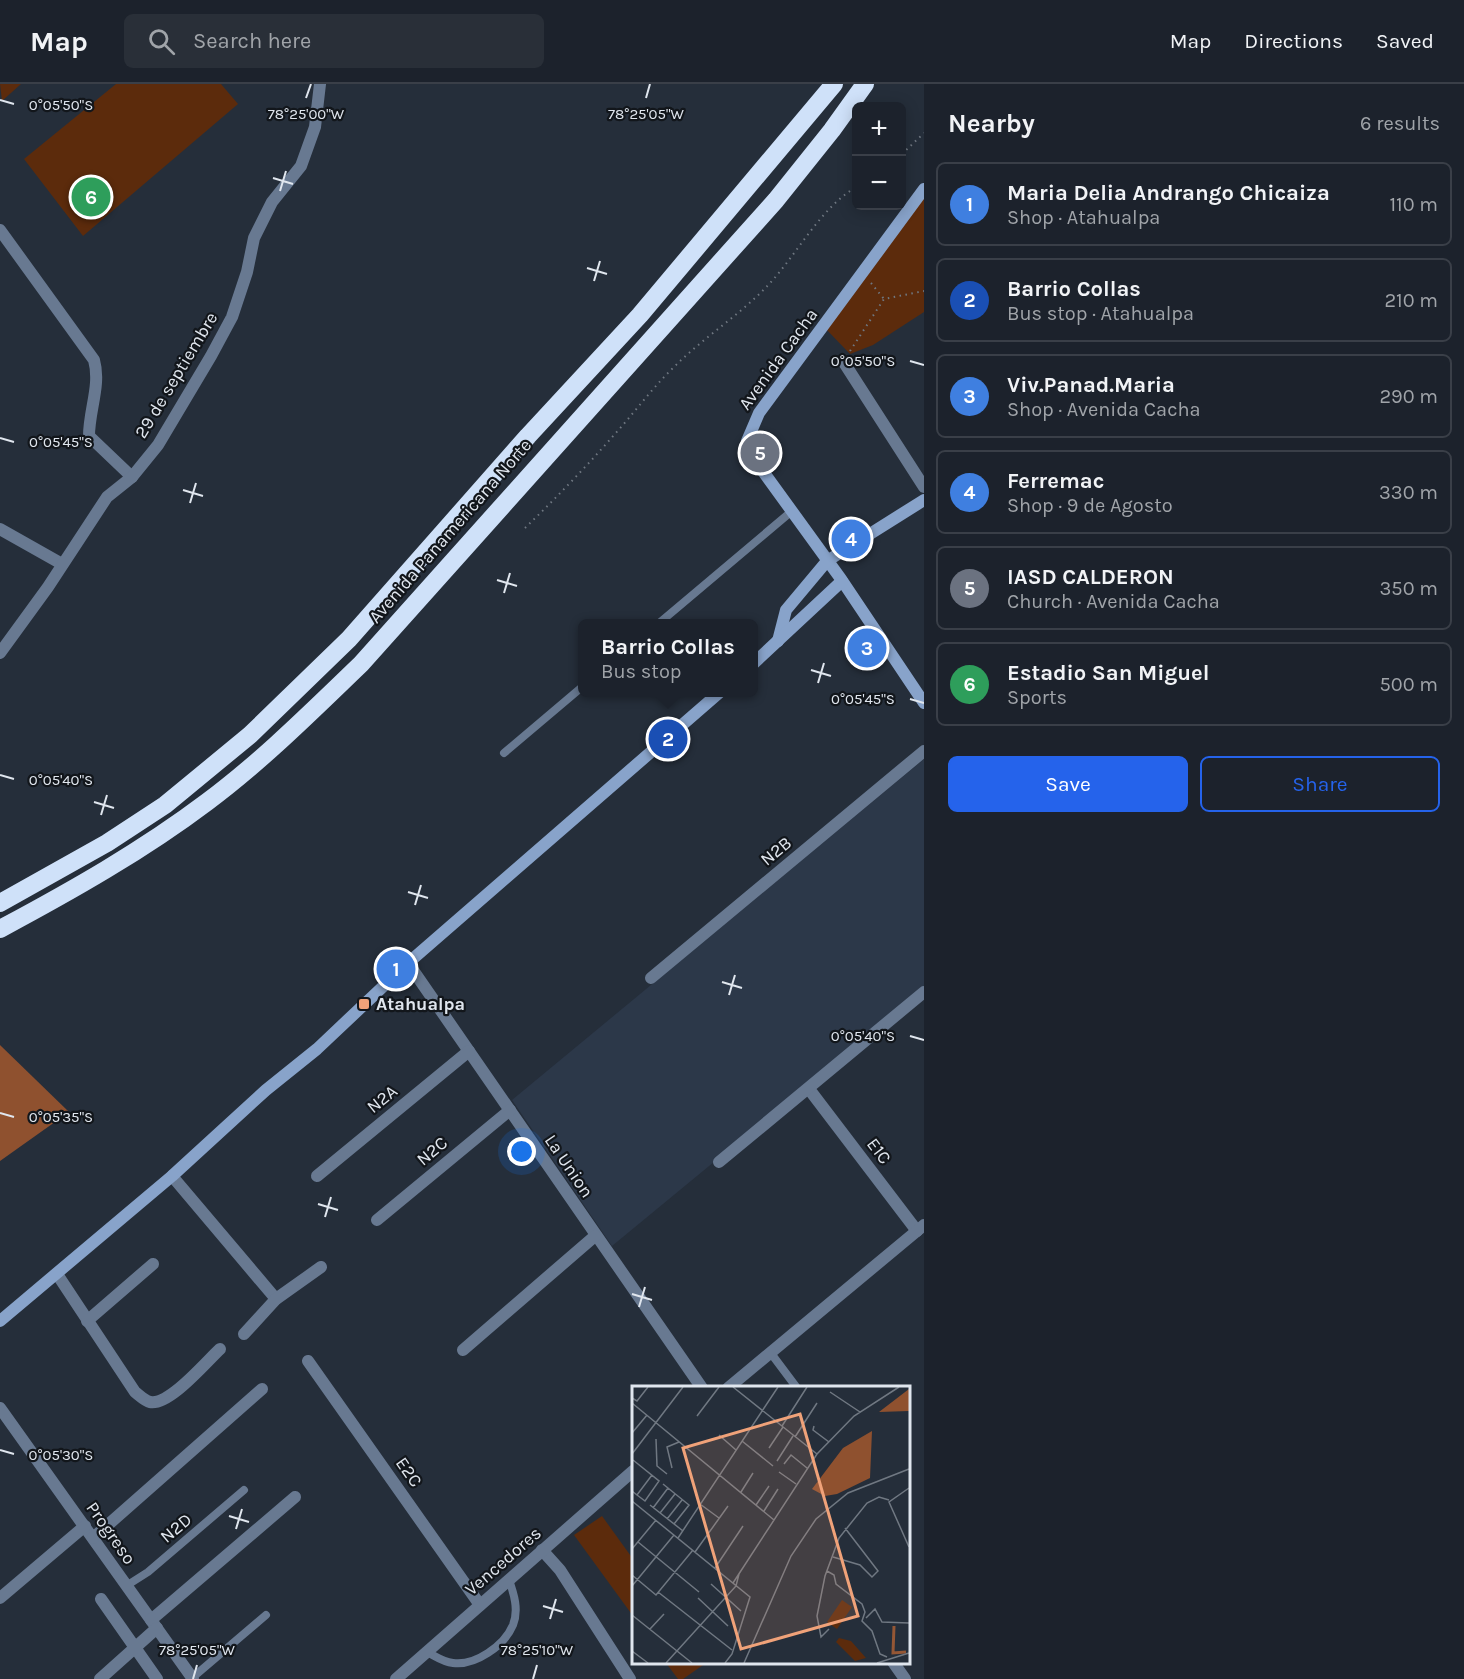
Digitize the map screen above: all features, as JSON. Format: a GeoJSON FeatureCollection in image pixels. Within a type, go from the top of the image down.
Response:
{"type":"FeatureCollection","features":[{"type":"Feature","properties":{"kind":"highway","name":"Avenida Panamericana Norte"},"geometry":{"type":"LineString","coordinates":[[0,903],[107,843],[165,805],[250,735],[349,639],[528,436],[640,315],[834,84]]}},
{"type":"Feature","properties":{"kind":"highway","name":"Avenida Panamericana Norte"},"geometry":{"type":"LineString","coordinates":[[0,929],[100,875],[207,802],[294,729],[361,664],[537,463],[776,200],[832,130],[865,84]]}},
{"type":"Feature","properties":{"kind":"street","name":"29 de septiembre"},"geometry":{"type":"LineString","coordinates":[[0,653],[107,497],[132,477],[158,445],[232,317],[247,272],[254,238],[273,202],[301,166],[315,127],[320,84]]}},
{"type":"Feature","properties":{"kind":"street","name":"Avenida Cacha"},"geometry":{"type":"LineString","coordinates":[[924,189],[759,413],[748,434],[748,450],[842,581],[924,703]]}},
{"type":"Feature","properties":{"kind":"street"},"geometry":{"type":"LineString","coordinates":[[0,230],[94,360],[98,376],[89,421],[89,436],[132,477]]}},
{"type":"Feature","properties":{"kind":"street"},"geometry":{"type":"LineString","coordinates":[[843,361],[924,487]]}},
{"type":"Feature","properties":{"kind":"street"},"geometry":{"type":"LineString","coordinates":[[778,641],[786,610],[827,561],[924,500]]}},
{"type":"Feature","properties":{"kind":"street"},"geometry":{"type":"LineString","coordinates":[[0,528],[62,564]]}},
{"type":"Feature","properties":{"kind":"street"},"geometry":{"type":"LineString","coordinates":[[758,659],[842,581]]}},
{"type":"Feature","properties":{"kind":"street"},"geometry":{"type":"LineString","coordinates":[[0,1321],[172,1176],[266,1090],[317,1049],[408,963],[715,697]]}},
{"type":"Feature","properties":{"kind":"street","name":"N2B"},"geometry":{"type":"LineString","coordinates":[[651,978],[924,751]]}},
{"type":"Feature","properties":{"kind":"street","name":"La Union"},"geometry":{"type":"LineString","coordinates":[[408,963],[701,1386]]}},
{"type":"Feature","properties":{"kind":"street"},"geometry":{"type":"LineString","coordinates":[[719,1162],[924,992]]}},
{"type":"Feature","properties":{"kind":"street","name":"N2A"},"geometry":{"type":"LineString","coordinates":[[317,1176],[469,1051]]}},
{"type":"Feature","properties":{"kind":"street","name":"E1C"},"geometry":{"type":"LineString","coordinates":[[812,1093],[920,1228]]}},
{"type":"Feature","properties":{"kind":"street","name":"N2C"},"geometry":{"type":"LineString","coordinates":[[377,1220],[510,1110]]}},
{"type":"Feature","properties":{"kind":"street"},"geometry":{"type":"LineString","coordinates":[[172,1176],[276,1299]]}},
{"type":"Feature","properties":{"kind":"street"},"geometry":{"type":"LineString","coordinates":[[730,1386],[920,1228]]}},
{"type":"Feature","properties":{"kind":"street"},"geometry":{"type":"LineString","coordinates":[[462,1350],[595,1236]]}},
{"type":"Feature","properties":{"kind":"street"},"geometry":{"type":"LineString","coordinates":[[87,1321],[153,1264]]}},
{"type":"Feature","properties":{"kind":"street"},"geometry":{"type":"LineString","coordinates":[[244,1334],[276,1299],[321,1267]]}},
{"type":"Feature","properties":{"kind":"street"},"geometry":{"type":"LineString","coordinates":[[57,1274],[135,1392],[150,1402],[161,1401],[172,1395],[220,1349]]}},
{"type":"Feature","properties":{"kind":"street","name":"E2C"},"geometry":{"type":"LineString","coordinates":[[308,1361],[480,1605]]}},
{"type":"Feature","properties":{"kind":"street"},"geometry":{"type":"LineString","coordinates":[[93,1538],[262,1389]]}},
{"type":"Feature","properties":{"kind":"street","name":"Progreso"},"geometry":{"type":"LineString","coordinates":[[0,1408],[193,1678]]}},
{"type":"Feature","properties":{"kind":"street","name":"Vencedores"},"geometry":{"type":"LineString","coordinates":[[396,1679],[632,1472]]}},
{"type":"Feature","properties":{"kind":"street"},"geometry":{"type":"LineString","coordinates":[[100,1679],[135,1648],[154,1624],[295,1497]]}},
{"type":"Feature","properties":{"kind":"street"},"geometry":{"type":"LineString","coordinates":[[0,1598],[85,1526]]}},
{"type":"Feature","properties":{"kind":"street"},"geometry":{"type":"LineString","coordinates":[[542,1550],[560,1570],[630,1679]]}},
{"type":"Feature","properties":{"kind":"street"},"geometry":{"type":"LineString","coordinates":[[102,1599],[157,1679]]}},
{"type":"Feature","properties":{"kind":"street"},"geometry":{"type":"LineString","coordinates":[[894,1664],[901,1678]]}},
{"type":"Feature","properties":{"kind":"lane"},"geometry":{"type":"LineString","coordinates":[[664,619],[792,511]]}},
{"type":"Feature","properties":{"kind":"lane"},"geometry":{"type":"LineString","coordinates":[[504,753],[578,690]]}},
{"type":"Feature","properties":{"kind":"lane"},"geometry":{"type":"LineString","coordinates":[[770,1352],[796,1386]]}},
{"type":"Feature","properties":{"kind":"lane","name":"N2D"},"geometry":{"type":"LineString","coordinates":[[126,1586],[148,1572],[244,1490]]}},
{"type":"Feature","properties":{"kind":"lane"},"geometry":{"type":"LineString","coordinates":[[427,1652],[444,1662],[461,1664],[491,1650],[507,1635],[513,1624],[515,1597],[509,1580]]}},
{"type":"Feature","properties":{"kind":"lane"},"geometry":{"type":"LineString","coordinates":[[193,1678],[266,1615]]}},
{"type":"Feature","properties":{"kind":"path"},"geometry":{"type":"LineString","coordinates":[[906,150],[924,134]]}},
{"type":"Feature","properties":{"kind":"path"},"geometry":{"type":"LineString","coordinates":[[525,528],[616,434],[641,401],[676,365],[708,336],[736,317],[771,283],[820,219],[852,191]]}},
{"type":"Feature","properties":{"kind":"path"},"geometry":{"type":"LineString","coordinates":[[863,272],[884,299]]}},
{"type":"Feature","properties":{"kind":"path"},"geometry":{"type":"LineString","coordinates":[[843,361],[884,299],[924,291]]}},
{"type":"Feature","properties":{"kind":"shaded area"},"geometry":{"type":"Polygon","coordinates":[[[0,84],[21,84],[2,101],[0,84]]]}},
{"type":"Feature","properties":{"kind":"shaded area"},"geometry":{"type":"Polygon","coordinates":[[[116,84],[221,84],[238,104],[83,236],[24,159],[116,84]]]}},
{"type":"Feature","properties":{"kind":"shaded area"},"geometry":{"type":"Polygon","coordinates":[[[924,194],[924,312],[873,345],[850,354],[825,328],[924,194]]]}},
{"type":"Feature","properties":{"kind":"shaded area"},"geometry":{"type":"Polygon","coordinates":[[[924,759],[924,989],[612,1246],[512,1100],[924,759]]]}},
{"type":"Feature","properties":{"kind":"shaded area"},"geometry":{"type":"Polygon","coordinates":[[[0,1045],[69,1112],[0,1161],[0,1045]]]}},
{"type":"Feature","properties":{"kind":"shaded area"},"geometry":{"type":"Polygon","coordinates":[[[602,1516],[632,1558],[632,1615],[574,1535],[602,1516]]]}},
{"type":"Feature","properties":{"kind":"shaded area"},"geometry":{"type":"Polygon","coordinates":[[[667,1664],[705,1664],[683,1679],[678,1679],[667,1664]]]}},
{"type":"Feature","properties":{"kind":"place","name":"Estadio San Miguel"},"geometry":{"type":"Point","coordinates":[91,197]}},
{"type":"Feature","properties":{"kind":"place","name":"IASD CALDERON"},"geometry":{"type":"Point","coordinates":[760,453]}},
{"type":"Feature","properties":{"kind":"place","name":"Ferremac"},"geometry":{"type":"Point","coordinates":[851,539]}},
{"type":"Feature","properties":{"kind":"place","name":"Viv.Panad.Maria"},"geometry":{"type":"Point","coordinates":[867,648]}},
{"type":"Feature","properties":{"kind":"place","name":"Barrio Collas"},"geometry":{"type":"Point","coordinates":[668,739]}},
{"type":"Feature","properties":{"kind":"place","name":"Maria Delia Andrango Chicaiza"},"geometry":{"type":"Point","coordinates":[396,969]}},
{"type":"Feature","properties":{"kind":"place","name":"Atahualpa"},"geometry":{"type":"Point","coordinates":[364,1004]}}]}
